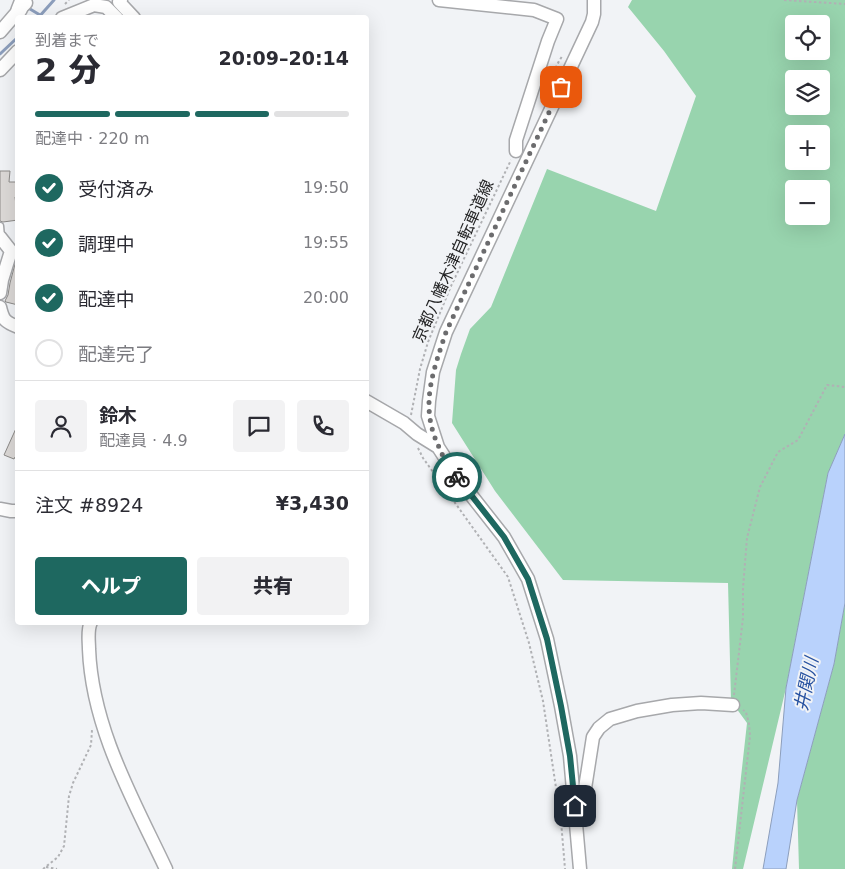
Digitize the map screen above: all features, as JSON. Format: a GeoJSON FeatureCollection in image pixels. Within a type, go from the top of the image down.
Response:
{"type":"FeatureCollection","features":[{"type":"Feature","properties":{"kind":"street"},"geometry":{"type":"LineString","coordinates":[[121,0],[118,2],[131,15]]}},
{"type":"Feature","properties":{"kind":"street"},"geometry":{"type":"LineString","coordinates":[[439,0],[534,10],[557,19],[516,140],[516,150]]}},
{"type":"Feature","properties":{"kind":"street"},"geometry":{"type":"LineString","coordinates":[[580,869],[570,756],[547,639],[528,579],[504,537],[460,482],[438,447],[428,416],[433,372],[446,332],[592,22],[594,0]]}},
{"type":"Feature","properties":{"kind":"street"},"geometry":{"type":"LineString","coordinates":[[69,15],[94,5],[106,7],[114,15]]}},
{"type":"Feature","properties":{"kind":"street"},"geometry":{"type":"LineString","coordinates":[[0,32],[15,18]]}},
{"type":"Feature","properties":{"kind":"street"},"geometry":{"type":"LineString","coordinates":[[0,70],[15,54]]}},
{"type":"Feature","properties":{"kind":"street"},"geometry":{"type":"LineString","coordinates":[[0,233],[11,251],[0,293]]}},
{"type":"Feature","properties":{"kind":"street"},"geometry":{"type":"LineString","coordinates":[[1,314],[8,323],[15,326]]}},
{"type":"Feature","properties":{"kind":"street"},"geometry":{"type":"LineString","coordinates":[[369,403],[404,423],[438,447]]}},
{"type":"Feature","properties":{"kind":"street"},"geometry":{"type":"LineString","coordinates":[[0,509],[15,511]]}},
{"type":"Feature","properties":{"kind":"street"},"geometry":{"type":"LineString","coordinates":[[90,625],[91,673],[101,722],[117,766],[166,869]]}},
{"type":"Feature","properties":{"kind":"street"},"geometry":{"type":"LineString","coordinates":[[576,822],[583,801],[593,737],[599,728],[610,719],[637,711],[672,705],[701,703],[733,705]]}},
{"type":"Feature","properties":{"kind":"path"},"geometry":{"type":"LineString","coordinates":[[784,0],[845,4]]}},
{"type":"Feature","properties":{"kind":"path"},"geometry":{"type":"LineString","coordinates":[[546,88],[563,54]]}},
{"type":"Feature","properties":{"kind":"path","name":"京都八幡木津自転車道線"},"geometry":{"type":"LineString","coordinates":[[404,423],[410,420],[420,369],[431,334],[451,286],[516,150]]}},
{"type":"Feature","properties":{"kind":"path"},"geometry":{"type":"LineString","coordinates":[[734,869],[750,736],[746,712],[733,705],[743,618],[747,538],[760,487],[778,452],[798,440],[827,385],[845,387]]}},
{"type":"Feature","properties":{"kind":"path"},"geometry":{"type":"LineString","coordinates":[[418,449],[508,577],[544,701],[561,821],[565,869]]}},
{"type":"Feature","properties":{"kind":"path"},"geometry":{"type":"LineString","coordinates":[[43,869],[58,857],[64,846],[72,783],[91,745],[92,731]]}},
{"type":"Feature","properties":{"kind":"path"},"geometry":{"type":"LineString","coordinates":[[46,867],[56,869]]}},
{"type":"Feature","properties":{"kind":"green space"},"geometry":{"type":"Polygon","coordinates":[[[632,0],[845,0],[845,434],[828,473],[786,688],[743,869],[732,869],[747,723],[731,701],[728,583],[563,580],[495,491],[452,423],[456,370],[470,329],[491,307],[547,169],[656,211],[696,96],[664,51],[628,7],[632,0]]]}},
{"type":"Feature","properties":{"kind":"green space"},"geometry":{"type":"Polygon","coordinates":[[[845,603],[845,869],[799,869],[797,800],[834,664],[845,603]]]}},
{"type":"Feature","properties":{"kind":"water","name":"井関川"},"geometry":{"type":"Polygon","coordinates":[[[845,434],[845,603],[834,664],[797,800],[786,869],[763,869],[778,783],[786,688],[828,473],[845,434]]]}},
{"type":"Feature","properties":{"kind":"building"},"geometry":{"type":"Polygon","coordinates":[[[0,171],[10,171],[9,182],[15,182],[15,220],[0,221],[0,171]]]}},
{"type":"Feature","properties":{"kind":"building"},"geometry":{"type":"Polygon","coordinates":[[[15,264],[15,304],[5,301],[15,264]]]}},
{"type":"Feature","properties":{"kind":"building"},"geometry":{"type":"Polygon","coordinates":[[[15,431],[15,457],[14,459],[4,455],[15,431]]]}},
{"type":"Feature","properties":{"kind":"waterway"},"geometry":{"type":"LineString","coordinates":[[41,15],[54,0]]}},
{"type":"Feature","properties":{"kind":"waterway"},"geometry":{"type":"LineString","coordinates":[[30,9],[40,15]]}},
{"type":"Feature","properties":{"kind":"waterway"},"geometry":{"type":"LineString","coordinates":[[0,54],[15,40]]}},
{"type":"Feature","properties":{"kind":"way so far"},"geometry":{"type":"LineString","coordinates":[[457,477],[438,447],[428,416],[433,372],[446,332],[561,87]]}},
{"type":"Feature","properties":{"kind":"route"},"geometry":{"type":"LineString","coordinates":[[457,477],[504,537],[528,579],[547,639],[561,706],[570,756],[575,806]]}}]}
